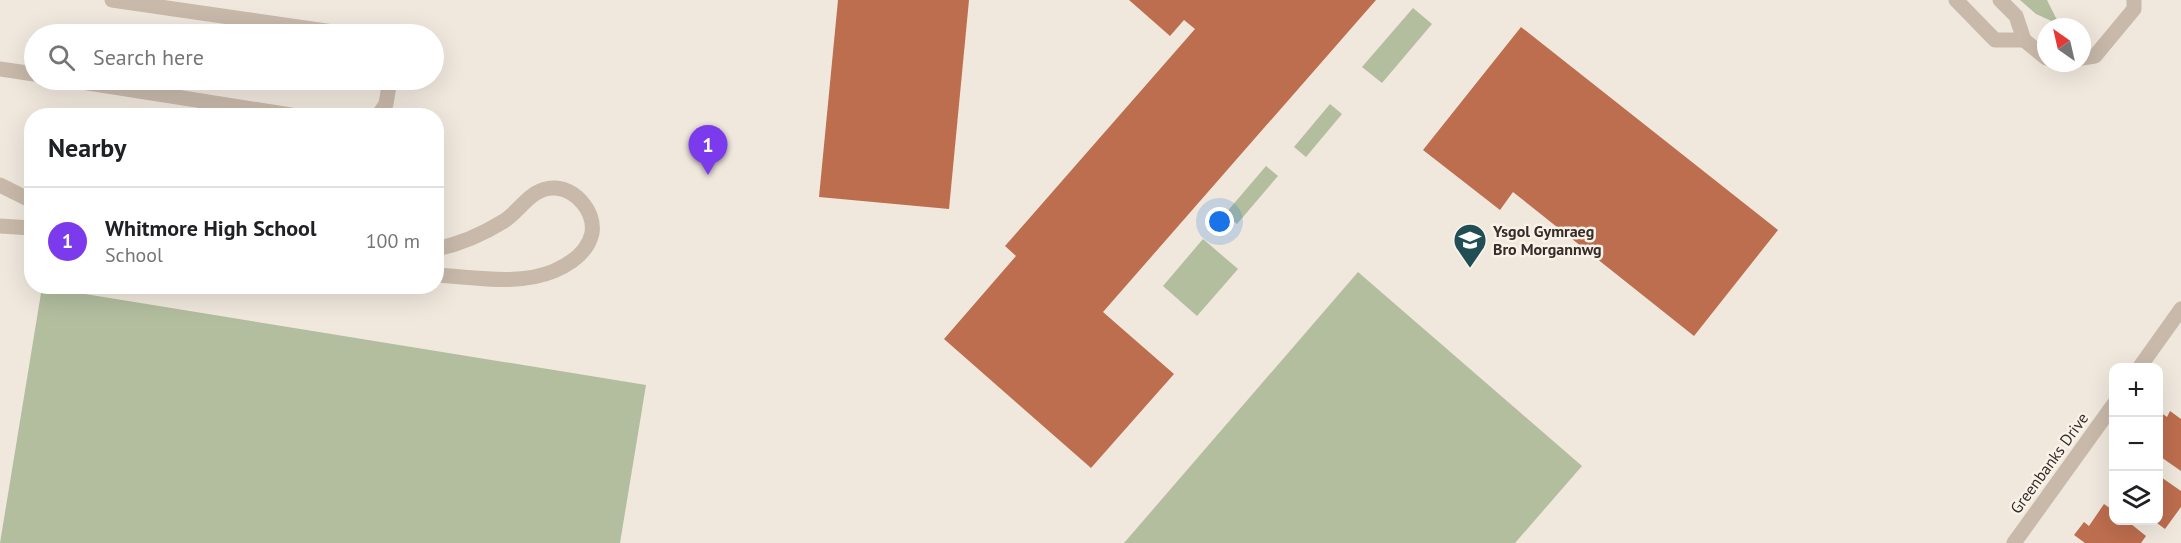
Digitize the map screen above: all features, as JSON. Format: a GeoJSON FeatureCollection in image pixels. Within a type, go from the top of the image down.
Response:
{"type":"FeatureCollection","features":[{"type":"Feature","properties":{"kind":"street"},"geometry":{"type":"LineString","coordinates":[[112,0],[277,24]]}},
{"type":"Feature","properties":{"kind":"street"},"geometry":{"type":"LineString","coordinates":[[1956,0],[1995,40],[2024,40]]}},
{"type":"Feature","properties":{"kind":"street"},"geometry":{"type":"LineString","coordinates":[[2000,0],[2016,16],[2024,40],[2037,51]]}},
{"type":"Feature","properties":{"kind":"street"},"geometry":{"type":"LineString","coordinates":[[2091,57],[2095,56],[2134,9],[2134,0]]}},
{"type":"Feature","properties":{"kind":"street"},"geometry":{"type":"LineString","coordinates":[[0,69],[24,73]]}},
{"type":"Feature","properties":{"kind":"street"},"geometry":{"type":"LineString","coordinates":[[132,90],[246,108]]}},
{"type":"Feature","properties":{"kind":"street"},"geometry":{"type":"LineString","coordinates":[[383,108],[388,90]]}},
{"type":"Feature","properties":{"kind":"street"},"geometry":{"type":"LineString","coordinates":[[0,185],[24,197]]}},
{"type":"Feature","properties":{"kind":"street"},"geometry":{"type":"LineString","coordinates":[[444,247],[456,245],[506,220],[540,190],[556,188],[573,193],[582,200],[590,217],[592,233],[583,251],[571,263],[552,272],[532,277],[502,279],[444,275]]}},
{"type":"Feature","properties":{"kind":"street"},"geometry":{"type":"LineString","coordinates":[[0,226],[24,228]]}},
{"type":"Feature","properties":{"kind":"street"},"geometry":{"type":"LineString","coordinates":[[2143,363],[2181,309]]}},
{"type":"Feature","properties":{"kind":"street","name":"Greenbanks Drive"},"geometry":{"type":"LineString","coordinates":[[2014,543],[2109,411]]}},
{"type":"Feature","properties":{"kind":"green space"},"geometry":{"type":"Polygon","coordinates":[[[2020,0],[2047,0],[2056,18],[2045,18],[2036,14],[2020,0]]]}},
{"type":"Feature","properties":{"kind":"green space"},"geometry":{"type":"Polygon","coordinates":[[[1413,8],[1432,24],[1382,83],[1362,67],[1413,8]]]}},
{"type":"Feature","properties":{"kind":"green space"},"geometry":{"type":"Polygon","coordinates":[[[1330,104],[1342,114],[1306,157],[1294,147],[1330,104]]]}},
{"type":"Feature","properties":{"kind":"green space"},"geometry":{"type":"Polygon","coordinates":[[[1266,166],[1278,176],[1237,224],[1225,214],[1266,166]]]}},
{"type":"Feature","properties":{"kind":"green space"},"geometry":{"type":"Polygon","coordinates":[[[1203,239],[1238,269],[1197,316],[1163,286],[1203,239]]]}},
{"type":"Feature","properties":{"kind":"green space"},"geometry":{"type":"Polygon","coordinates":[[[1358,272],[1582,466],[1515,543],[1124,543],[1358,272]]]}},
{"type":"Feature","properties":{"kind":"green space"},"geometry":{"type":"Polygon","coordinates":[[[41,294],[85,294],[646,385],[620,543],[0,543],[41,294]]]}},
{"type":"Feature","properties":{"kind":"building"},"geometry":{"type":"Polygon","coordinates":[[[838,0],[969,0],[949,209],[819,197],[838,0]]]}},
{"type":"Feature","properties":{"kind":"building"},"geometry":{"type":"Polygon","coordinates":[[[1129,0],[1376,0],[1103,312],[1174,374],[1091,468],[944,339],[1016,256],[1005,246],[1195,29],[1184,20],[1170,36],[1129,0]]]}},
{"type":"Feature","properties":{"kind":"building"},"geometry":{"type":"Polygon","coordinates":[[[1521,27],[1778,230],[1694,336],[1513,192],[1500,210],[1423,150],[1521,27]]]}},
{"type":"Feature","properties":{"kind":"building"},"geometry":{"type":"Polygon","coordinates":[[[2170,411],[2181,419],[2181,471],[2163,458],[2163,414],[2167,417],[2170,411]]]}},
{"type":"Feature","properties":{"kind":"building"},"geometry":{"type":"Polygon","coordinates":[[[2163,478],[2181,491],[2181,507],[2165,529],[2160,525],[2163,525],[2163,478]]]}},
{"type":"Feature","properties":{"kind":"building"},"geometry":{"type":"Polygon","coordinates":[[[2104,504],[2109,508],[2109,525],[2132,525],[2146,536],[2141,543],[2085,543],[2074,535],[2084,522],[2089,526],[2104,504]]]}},
{"type":"Feature","properties":{"kind":"place","name":"Whitmore High School"},"geometry":{"type":"Point","coordinates":[708,175]}},
{"type":"Feature","properties":{"kind":"place","name":"Ysgol Gymraeg Bro Morgannwg"},"geometry":{"type":"Point","coordinates":[1470,269]}}]}
